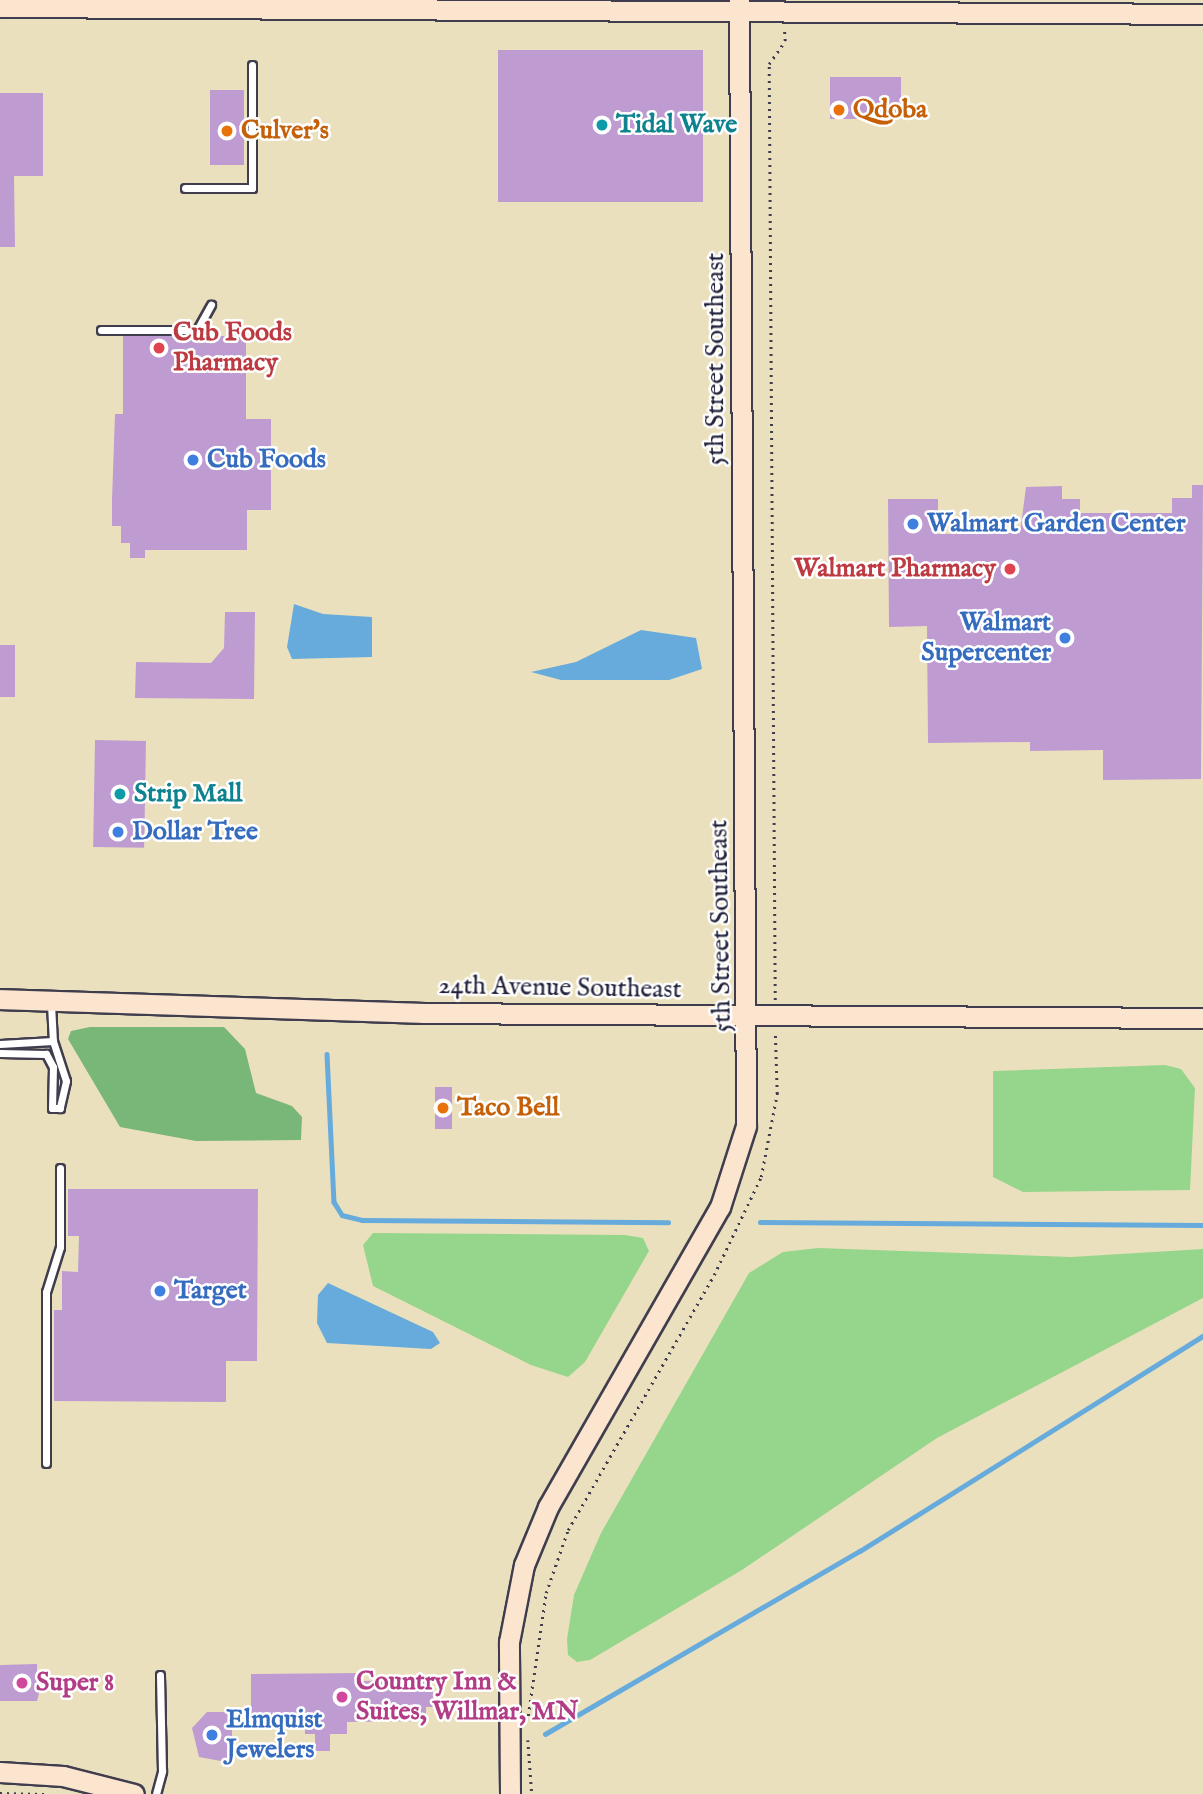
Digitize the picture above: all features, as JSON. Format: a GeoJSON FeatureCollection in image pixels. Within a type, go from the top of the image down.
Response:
{"type":"FeatureCollection","features":[{"type":"Feature","properties":{"kind":"street"},"geometry":{"type":"LineString","coordinates":[[0,6],[739,6],[784,12],[1203,14]]}},
{"type":"Feature","properties":{"kind":"street","name":"5th Street Southeast"},"geometry":{"type":"LineString","coordinates":[[510,1794],[509,1642],[524,1565],[548,1507],[725,1195],[746,1126],[748,1016],[739,6]]}},
{"type":"Feature","properties":{"kind":"street","name":"24th Avenue Southeast"},"geometry":{"type":"LineString","coordinates":[[0,999],[423,1013],[1203,1018]]}},
{"type":"Feature","properties":{"kind":"street"},"geometry":{"type":"LineString","coordinates":[[0,1772],[63,1776],[134,1794]]}},
{"type":"Feature","properties":{"kind":"lane"},"geometry":{"type":"LineString","coordinates":[[185,188],[252,188],[252,65]]}},
{"type":"Feature","properties":{"kind":"lane"},"geometry":{"type":"LineString","coordinates":[[101,330],[197,330],[211,305]]}},
{"type":"Feature","properties":{"kind":"lane"},"geometry":{"type":"LineString","coordinates":[[0,1053],[46,1054],[53,1079],[52,1108],[60,1108],[66,1081],[53,1041],[51,999]]}},
{"type":"Feature","properties":{"kind":"lane"},"geometry":{"type":"LineString","coordinates":[[0,1044],[53,1041]]}},
{"type":"Feature","properties":{"kind":"lane"},"geometry":{"type":"LineString","coordinates":[[53,1079],[66,1081]]}},
{"type":"Feature","properties":{"kind":"lane"},"geometry":{"type":"LineString","coordinates":[[46,1464],[46,1292],[60,1247],[60,1168]]}},
{"type":"Feature","properties":{"kind":"lane"},"geometry":{"type":"LineString","coordinates":[[156,1794],[162,1771],[160,1675]]}},
{"type":"Feature","properties":{"kind":"path"},"geometry":{"type":"LineString","coordinates":[[528,1725],[543,1607],[568,1530],[715,1275],[761,1177],[777,1094],[769,64],[785,41],[784,12]]}},
{"type":"Feature","properties":{"kind":"path"},"geometry":{"type":"LineString","coordinates":[[527,1732],[532,1794]]}},
{"type":"Feature","properties":{"kind":"path"},"geometry":{"type":"LineString","coordinates":[[0,1793],[46,1794]]}},
{"type":"Feature","properties":{"kind":"green space"},"geometry":{"type":"Polygon","coordinates":[[[90,1027],[224,1027],[245,1049],[256,1093],[292,1106],[302,1117],[301,1140],[196,1141],[120,1127],[68,1039],[71,1031],[90,1027]]]}},
{"type":"Feature","properties":{"kind":"green space"},"geometry":{"type":"Polygon","coordinates":[[[1165,1065],[1181,1069],[1195,1088],[1190,1190],[1023,1192],[993,1177],[993,1071],[1165,1065]]]}},
{"type":"Feature","properties":{"kind":"green space"},"geometry":{"type":"Polygon","coordinates":[[[373,1233],[625,1235],[643,1238],[649,1251],[585,1362],[568,1377],[531,1365],[373,1286],[363,1245],[373,1233]]]}},
{"type":"Feature","properties":{"kind":"green space"},"geometry":{"type":"Polygon","coordinates":[[[818,1248],[1071,1257],[1203,1249],[1203,1298],[937,1438],[742,1570],[590,1660],[577,1662],[568,1655],[567,1639],[574,1595],[601,1533],[749,1273],[783,1252],[818,1248]]]}},
{"type":"Feature","properties":{"kind":"water"},"geometry":{"type":"Polygon","coordinates":[[[294,604],[323,614],[372,617],[372,657],[292,659],[287,647],[294,604]]]}},
{"type":"Feature","properties":{"kind":"water"},"geometry":{"type":"Polygon","coordinates":[[[641,630],[696,638],[702,669],[669,680],[561,680],[531,672],[576,662],[641,630]]]}},
{"type":"Feature","properties":{"kind":"water"},"geometry":{"type":"Polygon","coordinates":[[[328,1283],[433,1332],[440,1343],[431,1349],[327,1343],[317,1323],[318,1295],[328,1283]]]}},
{"type":"Feature","properties":{"kind":"building","name":"Tidal Wave"},"geometry":{"type":"Polygon","coordinates":[[[498,50],[703,50],[703,202],[498,202],[498,50]]]}},
{"type":"Feature","properties":{"kind":"building"},"geometry":{"type":"Polygon","coordinates":[[[830,77],[901,77],[901,119],[830,119],[830,77]]]}},
{"type":"Feature","properties":{"kind":"building","name":"Culver's"},"geometry":{"type":"Polygon","coordinates":[[[210,90],[244,90],[244,165],[210,165],[210,90]]]}},
{"type":"Feature","properties":{"kind":"building"},"geometry":{"type":"Polygon","coordinates":[[[0,93],[43,93],[43,176],[14,176],[15,247],[0,247],[0,93]]]}},
{"type":"Feature","properties":{"kind":"building","name":"Cub Foods"},"geometry":{"type":"Polygon","coordinates":[[[123,336],[246,336],[246,419],[271,419],[271,510],[247,510],[247,550],[145,550],[145,558],[130,558],[130,543],[121,543],[121,526],[112,526],[112,500],[115,414],[123,414],[123,336]]]}},
{"type":"Feature","properties":{"kind":"building","name":"Walmart Supercenter"},"geometry":{"type":"Polygon","coordinates":[[[1192,485],[1203,485],[1201,779],[1103,780],[1103,750],[1030,751],[1030,742],[928,743],[927,626],[889,627],[888,499],[938,499],[938,534],[1020,533],[1026,487],[1062,486],[1062,499],[1080,499],[1080,513],[1172,513],[1172,498],[1192,498],[1192,485]]]}},
{"type":"Feature","properties":{"kind":"building"},"geometry":{"type":"Polygon","coordinates":[[[225,612],[255,612],[254,699],[135,698],[136,662],[211,663],[224,648],[225,612]]]}},
{"type":"Feature","properties":{"kind":"building"},"geometry":{"type":"Polygon","coordinates":[[[0,645],[15,645],[15,697],[0,697],[0,645]]]}},
{"type":"Feature","properties":{"kind":"building","name":"Strip Mall"},"geometry":{"type":"Polygon","coordinates":[[[95,740],[146,741],[144,848],[93,847],[95,740]]]}},
{"type":"Feature","properties":{"kind":"building","name":"Taco Bell"},"geometry":{"type":"Polygon","coordinates":[[[435,1087],[452,1087],[452,1129],[435,1129],[435,1087]]]}},
{"type":"Feature","properties":{"kind":"building","name":"Target"},"geometry":{"type":"Polygon","coordinates":[[[68,1189],[258,1189],[257,1361],[226,1361],[226,1402],[54,1401],[54,1310],[62,1310],[62,1271],[78,1272],[79,1236],[68,1236],[68,1189]]]}},
{"type":"Feature","properties":{"kind":"building","name":"Super 8"},"geometry":{"type":"Polygon","coordinates":[[[37,1664],[37,1678],[43,1678],[37,1701],[0,1701],[0,1665],[37,1664]]]}},
{"type":"Feature","properties":{"kind":"building","name":"Country Inn & Suites, Willmar, MN"},"geometry":{"type":"Polygon","coordinates":[[[360,1673],[361,1681],[426,1680],[426,1688],[433,1688],[433,1707],[426,1707],[426,1721],[347,1722],[347,1734],[330,1734],[330,1751],[315,1751],[315,1734],[305,1734],[305,1722],[251,1722],[251,1674],[360,1673]]]}},
{"type":"Feature","properties":{"kind":"building","name":"Elmquist Jewelers"},"geometry":{"type":"Polygon","coordinates":[[[207,1712],[232,1712],[232,1763],[199,1757],[192,1728],[207,1712]]]}},
{"type":"Feature","properties":{"kind":"waterway"},"geometry":{"type":"LineString","coordinates":[[327,1054],[334,1202],[342,1215],[362,1220],[668,1222]]}},
{"type":"Feature","properties":{"kind":"waterway"},"geometry":{"type":"LineString","coordinates":[[760,1222],[1203,1225]]}},
{"type":"Feature","properties":{"kind":"waterway"},"geometry":{"type":"LineString","coordinates":[[545,1734],[860,1551],[1203,1336]]}},
{"type":"Feature","properties":{"kind":"place","name":"Qdoba"},"geometry":{"type":"Point","coordinates":[839,110]}},
{"type":"Feature","properties":{"kind":"place","name":"Tidal Wave"},"geometry":{"type":"Point","coordinates":[602,125]}},
{"type":"Feature","properties":{"kind":"place","name":"Culver's"},"geometry":{"type":"Point","coordinates":[227,131]}},
{"type":"Feature","properties":{"kind":"place","name":"Cub Foods Pharmacy"},"geometry":{"type":"Point","coordinates":[159,348]}},
{"type":"Feature","properties":{"kind":"place","name":"Cub Foods"},"geometry":{"type":"Point","coordinates":[193,460]}},
{"type":"Feature","properties":{"kind":"place","name":"Walmart Garden Center"},"geometry":{"type":"Point","coordinates":[913,524]}},
{"type":"Feature","properties":{"kind":"place","name":"Walmart Pharmacy"},"geometry":{"type":"Point","coordinates":[1010,569]}},
{"type":"Feature","properties":{"kind":"place","name":"Walmart Supercenter"},"geometry":{"type":"Point","coordinates":[1065,638]}},
{"type":"Feature","properties":{"kind":"place","name":"Strip Mall"},"geometry":{"type":"Point","coordinates":[120,794]}},
{"type":"Feature","properties":{"kind":"place","name":"Dollar Tree"},"geometry":{"type":"Point","coordinates":[118,832]}},
{"type":"Feature","properties":{"kind":"place","name":"Taco Bell"},"geometry":{"type":"Point","coordinates":[443,1108]}},
{"type":"Feature","properties":{"kind":"place","name":"Target"},"geometry":{"type":"Point","coordinates":[160,1291]}},
{"type":"Feature","properties":{"kind":"place","name":"Super 8"},"geometry":{"type":"Point","coordinates":[22,1683]}},
{"type":"Feature","properties":{"kind":"place","name":"Country Inn & Suites, Willmar, MN"},"geometry":{"type":"Point","coordinates":[342,1697]}},
{"type":"Feature","properties":{"kind":"place","name":"Elmquist Jewelers"},"geometry":{"type":"Point","coordinates":[212,1735]}}]}
